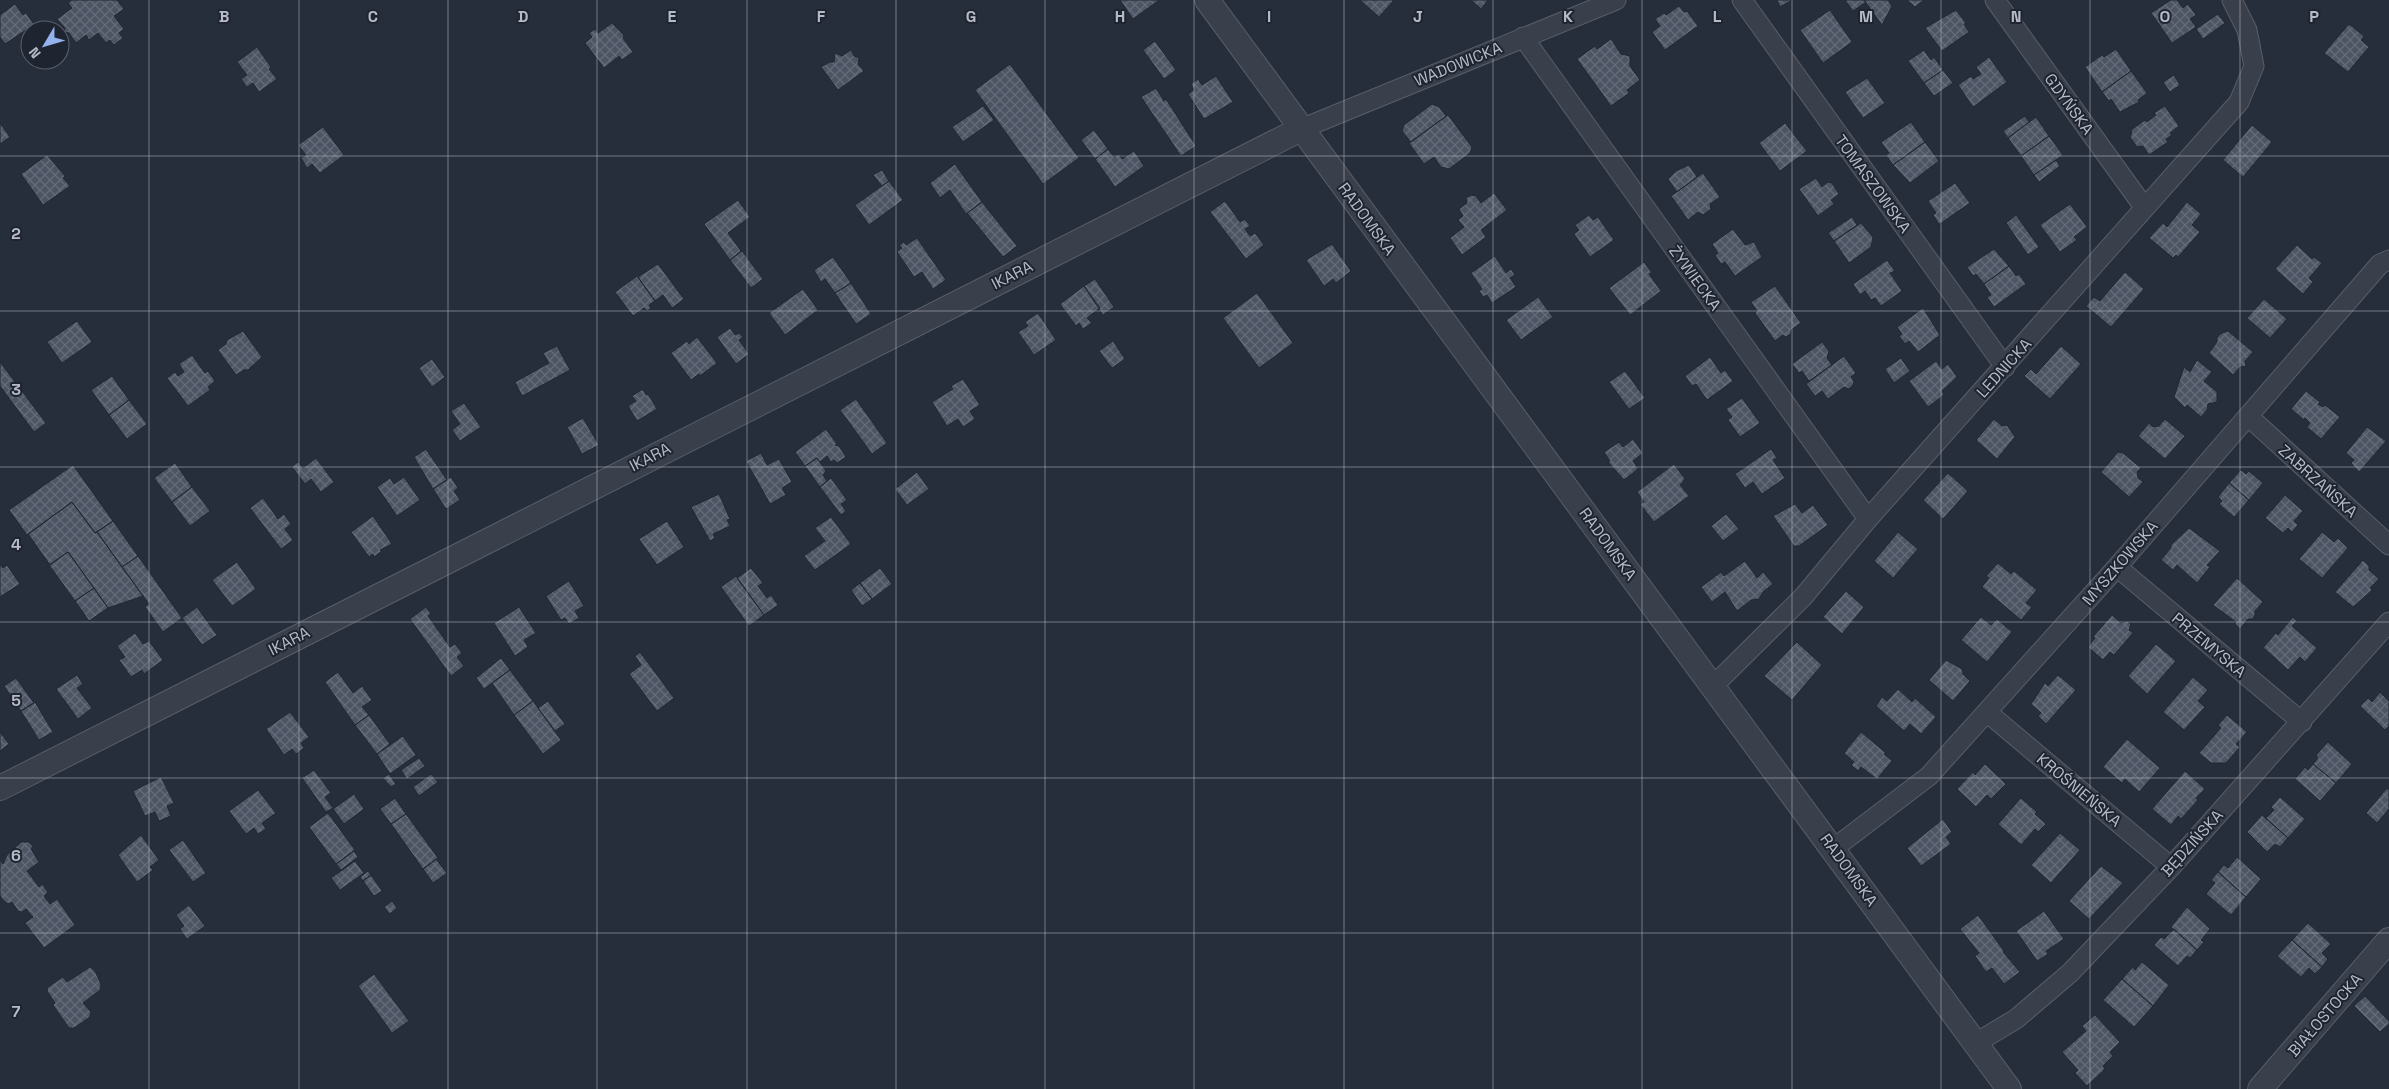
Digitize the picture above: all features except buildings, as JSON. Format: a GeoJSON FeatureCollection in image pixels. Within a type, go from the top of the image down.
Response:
{"type":"FeatureCollection","features":[{"type":"Feature","properties":{"kind":"street","name":"RADOMSKA"},"geometry":{"type":"LineString","coordinates":[[1207,0],[2009,1089]]}},
{"type":"Feature","properties":{"kind":"street","name":"WADOWICKA"},"geometry":{"type":"LineString","coordinates":[[1301,129],[1616,0]]}},
{"type":"Feature","properties":{"kind":"street","name":"TOMASZOWSKA"},"geometry":{"type":"LineString","coordinates":[[1742,0],[2005,367]]}},
{"type":"Feature","properties":{"kind":"street","name":"GDYŃSKA"},"geometry":{"type":"LineString","coordinates":[[1994,0],[2144,207]]}},
{"type":"Feature","properties":{"kind":"street","name":"LEDNICKA"},"geometry":{"type":"LineString","coordinates":[[1713,686],[1803,597],[1868,519],[2239,102],[2254,66],[2247,30],[2232,0]]}},
{"type":"Feature","properties":{"kind":"street","name":"ŻYWIECKA"},"geometry":{"type":"LineString","coordinates":[[1523,37],[1868,519]]}},
{"type":"Feature","properties":{"kind":"street","name":"IKARA"},"geometry":{"type":"LineString","coordinates":[[0,788],[1301,129]]}},
{"type":"Feature","properties":{"kind":"street","name":"MYSZKOWSKA"},"geometry":{"type":"LineString","coordinates":[[1833,848],[1929,776],[1988,713],[2117,567],[2380,264],[2389,260]]}},
{"type":"Feature","properties":{"kind":"street","name":"ZABRZAŃSKA"},"geometry":{"type":"LineString","coordinates":[[2248,416],[2389,545]]}},
{"type":"Feature","properties":{"kind":"street","name":"PRZEMYSKA"},"geometry":{"type":"LineString","coordinates":[[2117,567],[2302,722]]}},
{"type":"Feature","properties":{"kind":"street","name":"BĘDZIŃSKA"},"geometry":{"type":"LineString","coordinates":[[1976,1043],[2016,1019],[2070,973],[2171,867],[2389,622]]}},
{"type":"Feature","properties":{"kind":"street","name":"KROŚNIEŃSKA"},"geometry":{"type":"LineString","coordinates":[[1988,713],[2171,867]]}},
{"type":"Feature","properties":{"kind":"street","name":"BIAŁOSTOCKA"},"geometry":{"type":"LineString","coordinates":[[2260,1089],[2389,940]]}}]}
